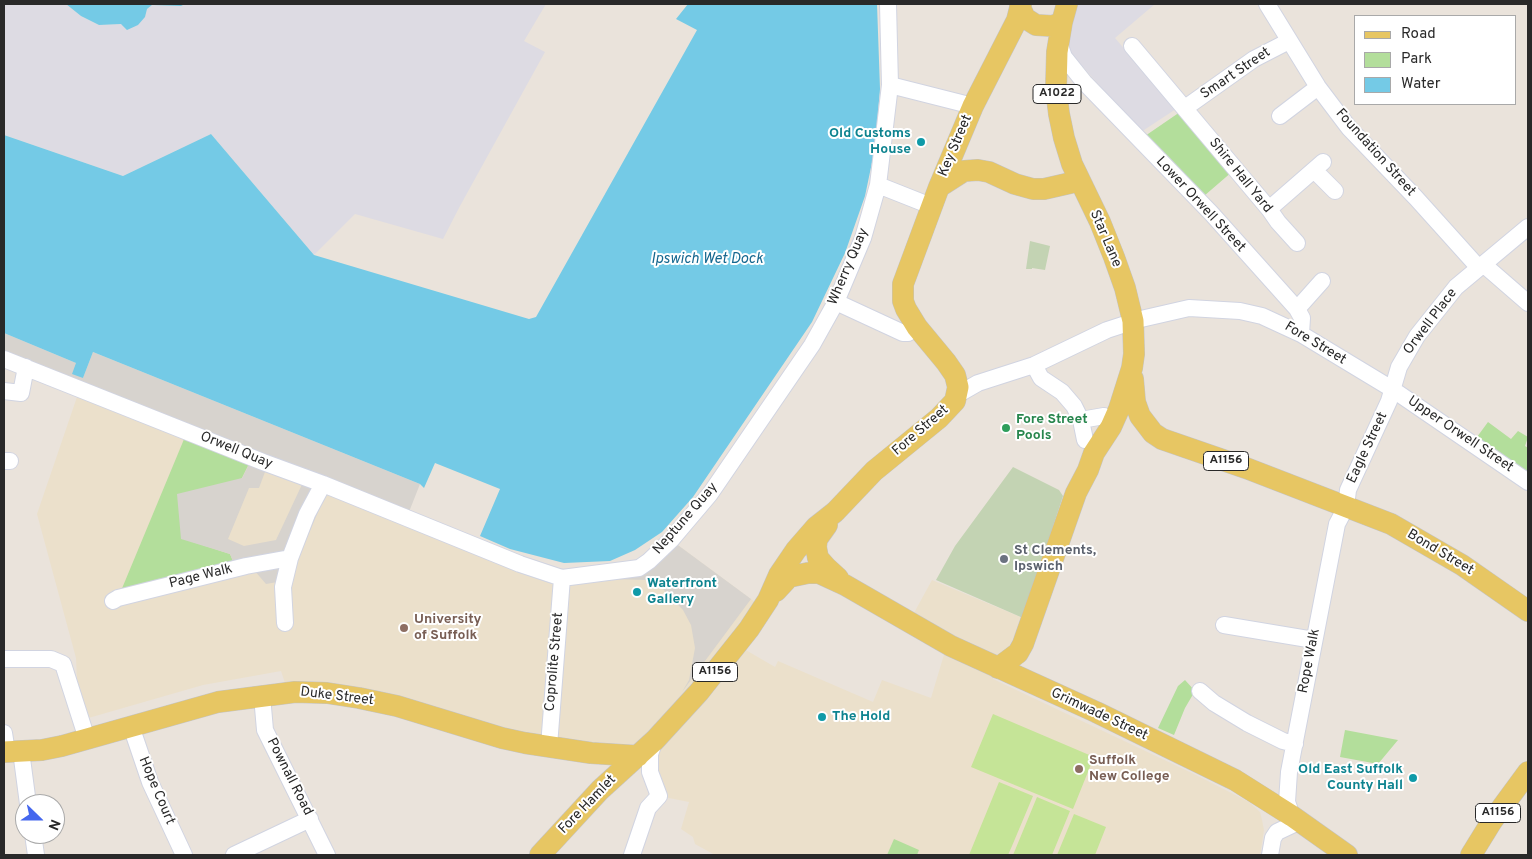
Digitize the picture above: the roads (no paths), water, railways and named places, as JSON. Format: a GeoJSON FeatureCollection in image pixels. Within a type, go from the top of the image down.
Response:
{"type":"FeatureCollection","features":[{"type":"Feature","properties":{"kind":"main road","name":"A1022"},"geometry":{"type":"LineString","coordinates":[[1021,5],[1025,18],[1036,25],[1053,26],[1064,13]]}},
{"type":"Feature","properties":{"kind":"main road","name":"Key Street"},"geometry":{"type":"LineString","coordinates":[[917,327],[906,309],[902,292],[906,274],[931,206],[973,106],[1017,20],[1021,5]]}},
{"type":"Feature","properties":{"kind":"main road","name":"Star Lane"},"geometry":{"type":"LineString","coordinates":[[998,668],[1018,653],[1024,644],[1076,493],[1088,470],[1094,453],[1112,425],[1133,378],[1133,321],[1125,288],[1100,222],[1079,181],[1064,138],[1057,94],[1056,66],[1064,13]]}},
{"type":"Feature","properties":{"kind":"main road"},"geometry":{"type":"LineString","coordinates":[[939,187],[964,171],[978,170],[989,172],[1015,184],[1033,189],[1044,189],[1079,181]]}},
{"type":"Feature","properties":{"kind":"main road"},"geometry":{"type":"LineString","coordinates":[[917,327],[955,375],[958,387],[957,395]]}},
{"type":"Feature","properties":{"kind":"main road","name":"A1156"},"geometry":{"type":"LineString","coordinates":[[1133,378],[1135,402],[1140,416],[1150,429],[1162,439],[1246,468],[1346,507]]}},
{"type":"Feature","properties":{"kind":"main road","name":"Fore Street"},"geometry":{"type":"LineString","coordinates":[[638,756],[699,692],[749,629],[768,600],[779,575],[796,550],[816,527],[835,512],[874,472],[951,406],[957,395]]}},
{"type":"Feature","properties":{"kind":"main road","name":"Bond Street"},"geometry":{"type":"LineString","coordinates":[[1346,507],[1391,524],[1436,550],[1528,610]]}},
{"type":"Feature","properties":{"kind":"main road","name":"Grimwade Street"},"geometry":{"type":"LineString","coordinates":[[835,512],[817,539],[816,547],[818,558],[845,585]]}},
{"type":"Feature","properties":{"kind":"main road","name":"Grimwade Street"},"geometry":{"type":"LineString","coordinates":[[768,600],[785,580],[798,574],[819,573],[845,585],[951,646],[1096,712],[1235,780],[1298,820],[1347,855]]}},
{"type":"Feature","properties":{"kind":"main road","name":"Duke Street"},"geometry":{"type":"LineString","coordinates":[[8,748],[62,746],[218,702],[295,692],[327,693],[359,698],[429,715],[502,738],[591,753],[638,756]]}},
{"type":"Feature","properties":{"kind":"main road","name":"Fore Hamlet"},"geometry":{"type":"LineString","coordinates":[[540,855],[600,790],[638,756]]}},
{"type":"Feature","properties":{"kind":"main road","name":"A1156"},"geometry":{"type":"LineString","coordinates":[[1471,855],[1492,821],[1520,789],[1528,772]]}},
{"type":"Feature","properties":{"kind":"street","name":"Wherry Quay"},"geometry":{"type":"LineString","coordinates":[[812,345],[836,302],[863,238],[878,185],[890,84],[888,4]]}},
{"type":"Feature","properties":{"kind":"street","name":"Foundation Street"},"geometry":{"type":"LineString","coordinates":[[1267,4],[1318,87],[1349,128],[1416,198],[1431,217],[1481,266],[1528,303]]}},
{"type":"Feature","properties":{"kind":"street","name":"Smart Street"},"geometry":{"type":"LineString","coordinates":[[1185,108],[1254,59],[1289,41]]}},
{"type":"Feature","properties":{"kind":"street","name":"Lower Orwell Street"},"geometry":{"type":"LineString","coordinates":[[1059,44],[1064,56],[1084,82],[1211,213],[1296,309],[1302,318],[1301,334]]}},
{"type":"Feature","properties":{"kind":"street","name":"Shire Hall Yard"},"geometry":{"type":"LineString","coordinates":[[1132,46],[1278,222],[1297,242]]}},
{"type":"Feature","properties":{"kind":"street"},"geometry":{"type":"LineString","coordinates":[[1057,94],[1060,87],[1069,80],[1078,79],[1084,82]]}},
{"type":"Feature","properties":{"kind":"street"},"geometry":{"type":"LineString","coordinates":[[890,84],[973,106]]}},
{"type":"Feature","properties":{"kind":"street"},"geometry":{"type":"LineString","coordinates":[[1280,116],[1318,87]]}},
{"type":"Feature","properties":{"kind":"street"},"geometry":{"type":"LineString","coordinates":[[1269,210],[1318,166],[1335,191]]}},
{"type":"Feature","properties":{"kind":"street"},"geometry":{"type":"LineString","coordinates":[[878,185],[931,206]]}},
{"type":"Feature","properties":{"kind":"street","name":"Orwell Place"},"geometry":{"type":"LineString","coordinates":[[1392,389],[1399,367],[1429,320],[1456,287],[1528,227]]}},
{"type":"Feature","properties":{"kind":"street"},"geometry":{"type":"LineString","coordinates":[[1296,309],[1322,281]]}},
{"type":"Feature","properties":{"kind":"street"},"geometry":{"type":"LineString","coordinates":[[836,302],[903,333],[908,333],[917,327]]}},
{"type":"Feature","properties":{"kind":"street","name":"Fore Street"},"geometry":{"type":"LineString","coordinates":[[957,395],[978,383],[1034,365],[1107,330],[1133,321],[1182,309],[1240,311],[1262,316],[1301,334],[1392,389]]}},
{"type":"Feature","properties":{"kind":"street","name":"Neptune Quay"},"geometry":{"type":"LineString","coordinates":[[469,542],[520,564],[562,578],[639,568],[649,562],[671,540],[710,494],[812,345]]}},
{"type":"Feature","properties":{"kind":"street","name":"Orwell Quay"},"geometry":{"type":"LineString","coordinates":[[4,359],[469,542]]}},
{"type":"Feature","properties":{"kind":"street"},"geometry":{"type":"LineString","coordinates":[[1034,365],[1041,378],[1069,399],[1081,420],[1085,440]]}},
{"type":"Feature","properties":{"kind":"street"},"geometry":{"type":"LineString","coordinates":[[4,391],[21,393],[26,367]]}},
{"type":"Feature","properties":{"kind":"street","name":"Upper Orwell Street"},"geometry":{"type":"LineString","coordinates":[[1392,389],[1528,482]]}},
{"type":"Feature","properties":{"kind":"street","name":"Eagle Street"},"geometry":{"type":"LineString","coordinates":[[1346,507],[1348,490],[1386,410],[1392,389]]}},
{"type":"Feature","properties":{"kind":"street"},"geometry":{"type":"LineString","coordinates":[[1081,420],[1104,416]]}},
{"type":"Feature","properties":{"kind":"street"},"geometry":{"type":"LineString","coordinates":[[285,623],[283,588],[290,558],[307,514],[323,484]]}},
{"type":"Feature","properties":{"kind":"street","name":"Rope Walk"},"geometry":{"type":"LineString","coordinates":[[1298,820],[1286,802],[1286,791],[1337,524],[1346,507]]}},
{"type":"Feature","properties":{"kind":"street","name":"Page Walk"},"geometry":{"type":"LineString","coordinates":[[113,600],[246,566],[290,558]]}},
{"type":"Feature","properties":{"kind":"street","name":"Coprolite Street"},"geometry":{"type":"LineString","coordinates":[[549,746],[562,578]]}},
{"type":"Feature","properties":{"kind":"street"},"geometry":{"type":"LineString","coordinates":[[1224,625],[1314,640]]}},
{"type":"Feature","properties":{"kind":"street"},"geometry":{"type":"LineString","coordinates":[[4,659],[51,659],[63,664],[87,740]]}},
{"type":"Feature","properties":{"kind":"street"},"geometry":{"type":"LineString","coordinates":[[1200,691],[1214,703],[1247,723],[1283,741],[1294,751]]}},
{"type":"Feature","properties":{"kind":"street","name":"Pownall Road"},"geometry":{"type":"LineString","coordinates":[[262,696],[265,730],[327,855]]}},
{"type":"Feature","properties":{"kind":"street","name":"Hope Court"},"geometry":{"type":"LineString","coordinates":[[131,726],[150,782],[184,855]]}},
{"type":"Feature","properties":{"kind":"street"},"geometry":{"type":"LineString","coordinates":[[632,855],[648,808],[659,796],[650,772],[650,754],[655,740]]}},
{"type":"Feature","properties":{"kind":"street"},"geometry":{"type":"LineString","coordinates":[[8,748],[24,794]]}},
{"type":"Feature","properties":{"kind":"street"},"geometry":{"type":"LineString","coordinates":[[234,855],[310,819]]}},
{"type":"Feature","properties":{"kind":"street"},"geometry":{"type":"LineString","coordinates":[[1270,855],[1273,838],[1277,832],[1298,820]]}},
{"type":"Feature","properties":{"kind":"water"},"geometry":{"type":"Polygon","coordinates":[[[66,4],[185,4],[181,6],[152,5],[147,9],[145,17],[138,25],[127,30],[121,24],[99,25],[81,16],[66,4]]]}},
{"type":"Feature","properties":{"kind":"water","name":"Ipswich Wet Dock"},"geometry":{"type":"Polygon","coordinates":[[[688,4],[877,4],[880,89],[875,148],[865,196],[845,253],[812,322],[693,497],[662,532],[635,550],[610,561],[564,563],[510,549],[480,536],[500,489],[435,463],[424,488],[420,484],[93,352],[83,378],[72,374],[76,363],[4,333],[4,135],[123,176],[211,134],[314,255],[529,319],[536,317],[697,30],[676,19],[688,4]]]}},
{"type":"Feature","properties":{"kind":"place","name":"Old Customs House"},"geometry":{"type":"Point","coordinates":[921,142]}},
{"type":"Feature","properties":{"kind":"place","name":"Fore Street Pools"},"geometry":{"type":"Point","coordinates":[1006,428]}},
{"type":"Feature","properties":{"kind":"place","name":"St Clements, Ipswich"},"geometry":{"type":"Point","coordinates":[1004,559]}},
{"type":"Feature","properties":{"kind":"place","name":"Waterfront Gallery"},"geometry":{"type":"Point","coordinates":[637,592]}},
{"type":"Feature","properties":{"kind":"place","name":"University of Suffolk"},"geometry":{"type":"Point","coordinates":[404,628]}},
{"type":"Feature","properties":{"kind":"place","name":"The Hold"},"geometry":{"type":"Point","coordinates":[822,717]}},
{"type":"Feature","properties":{"kind":"place","name":"Suffolk New College"},"geometry":{"type":"Point","coordinates":[1079,769]}},
{"type":"Feature","properties":{"kind":"place","name":"Old East Suffolk County Hall"},"geometry":{"type":"Point","coordinates":[1413,778]}}]}
